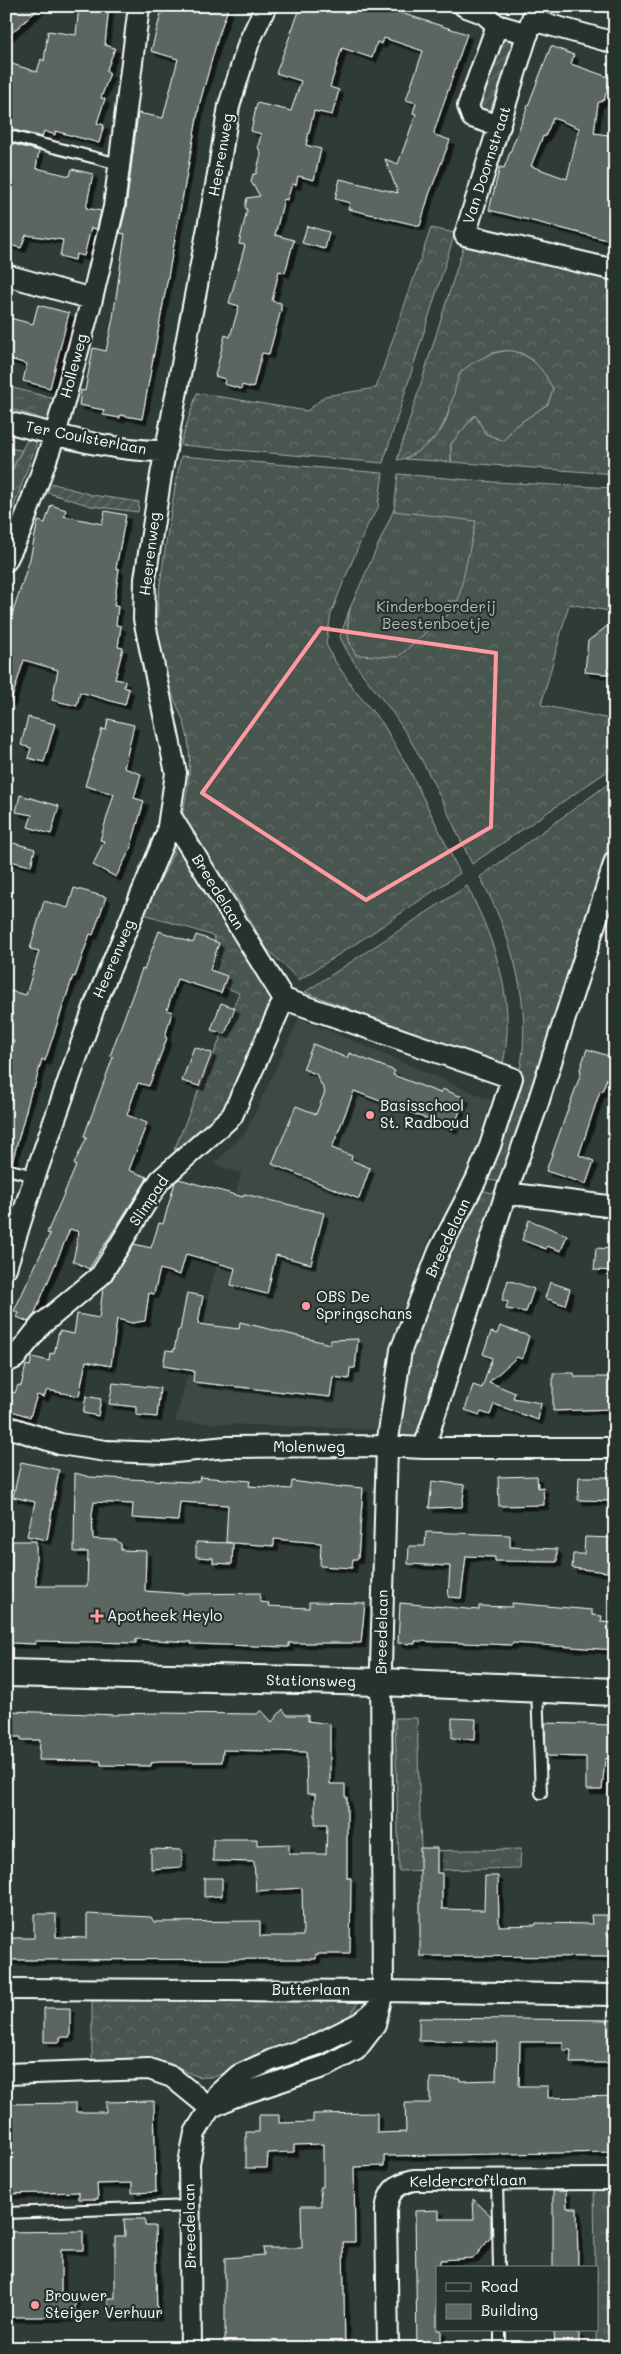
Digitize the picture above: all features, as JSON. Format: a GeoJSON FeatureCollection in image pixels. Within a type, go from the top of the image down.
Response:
{"type":"FeatureCollection","features":[{"type":"Feature","properties":{"kind":"street","name":"Holleweg"},"geometry":{"type":"LineString","coordinates":[[6,561],[21,530],[55,435],[92,299],[114,207],[139,6]]}},
{"type":"Feature","properties":{"kind":"street","name":"Heerenweg"},"geometry":{"type":"LineString","coordinates":[[6,1268],[35,1176],[96,1002],[167,833],[176,773],[144,620],[145,579],[166,451],[216,190],[229,106],[249,42],[266,6]]}},
{"type":"Feature","properties":{"kind":"street"},"geometry":{"type":"LineString","coordinates":[[464,6],[483,13],[496,25]]}},
{"type":"Feature","properties":{"kind":"street"},"geometry":{"type":"LineString","coordinates":[[496,25],[532,20],[615,43]]}},
{"type":"Feature","properties":{"kind":"street","name":"Van Doornstraat"},"geometry":{"type":"LineString","coordinates":[[532,20],[465,235],[615,270]]}},
{"type":"Feature","properties":{"kind":"street"},"geometry":{"type":"LineString","coordinates":[[496,25],[468,106],[472,117],[500,126]]}},
{"type":"Feature","properties":{"kind":"street"},"geometry":{"type":"LineString","coordinates":[[6,275],[92,299]]}},
{"type":"Feature","properties":{"kind":"street","name":"Ter Coulsterlaan"},"geometry":{"type":"LineString","coordinates":[[6,422],[55,435],[141,452],[166,451]]}},
{"type":"Feature","properties":{"kind":"street","name":"Breedelaan"},"geometry":{"type":"LineString","coordinates":[[170,815],[284,999],[512,1078],[490,1146],[476,1180],[439,1251],[401,1350],[386,1446],[381,1682],[381,1999],[375,2025],[356,2050],[326,2066],[233,2097],[210,2108],[195,2133],[189,2163],[191,2348]]}},
{"type":"Feature","properties":{"kind":"street"},"geometry":{"type":"LineString","coordinates":[[424,1448],[506,1193],[607,917],[615,861]]}},
{"type":"Feature","properties":{"kind":"street","name":"Slimpad"},"geometry":{"type":"LineString","coordinates":[[6,1362],[15,1358],[42,1325],[101,1275],[160,1180],[232,1116],[284,999]]}},
{"type":"Feature","properties":{"kind":"street"},"geometry":{"type":"LineString","coordinates":[[506,1193],[615,1207]]}},
{"type":"Feature","properties":{"kind":"street","name":"Molenweg"},"geometry":{"type":"LineString","coordinates":[[6,1426],[60,1444],[106,1451],[165,1452],[228,1448],[386,1446],[424,1448],[615,1448]]}},
{"type":"Feature","properties":{"kind":"street","name":"Stationsweg"},"geometry":{"type":"LineString","coordinates":[[6,1673],[381,1682],[615,1692]]}},
{"type":"Feature","properties":{"kind":"street","name":"Butterlaan"},"geometry":{"type":"LineString","coordinates":[[6,1989],[381,1999],[615,1995]]}},
{"type":"Feature","properties":{"kind":"street"},"geometry":{"type":"LineString","coordinates":[[6,2074],[149,2070],[172,2076],[210,2108]]}},
{"type":"Feature","properties":{"kind":"street","name":"Keldercroftlaan"},"geometry":{"type":"LineString","coordinates":[[388,2348],[386,2211],[387,2200],[392,2190],[401,2183],[414,2180],[615,2179]]}},
{"type":"Feature","properties":{"kind":"lane"},"geometry":{"type":"LineString","coordinates":[[6,135],[119,164]]}},
{"type":"Feature","properties":{"kind":"lane"},"geometry":{"type":"LineString","coordinates":[[6,1170],[35,1176]]}},
{"type":"Feature","properties":{"kind":"lane"},"geometry":{"type":"LineString","coordinates":[[537,1688],[541,1793]]}},
{"type":"Feature","properties":{"kind":"lane"},"geometry":{"type":"LineString","coordinates":[[497,2180],[499,2266]]}},
{"type":"Feature","properties":{"kind":"lane"},"geometry":{"type":"LineString","coordinates":[[6,2213],[190,2206]]}},
{"type":"Feature","properties":{"kind":"lane"},"geometry":{"type":"LineString","coordinates":[[500,2332],[500,2348]]}},
{"type":"Feature","properties":{"kind":"highlighted area"},"geometry":{"type":"Polygon","coordinates":[[[321,628],[496,653],[491,827],[366,900],[202,793],[321,628]]]}},
{"type":"Feature","properties":{"kind":"shaded area"},"geometry":{"type":"Polygon","coordinates":[[[299,1018],[491,1100],[472,1161],[456,1197],[430,1236],[399,1321],[381,1430],[175,1422],[241,1173],[214,1164],[247,1130],[299,1018]]]}},
{"type":"Feature","properties":{"kind":"green space"},"geometry":{"type":"Polygon","coordinates":[[[508,38],[512,42],[513,47],[489,114],[475,109],[502,39],[508,38]]]}},
{"type":"Feature","properties":{"kind":"green space"},"geometry":{"type":"Polygon","coordinates":[[[431,228],[455,233],[383,463],[180,445],[197,393],[307,411],[325,396],[376,388],[431,228]]]}},
{"type":"Feature","properties":{"kind":"green space"},"geometry":{"type":"Polygon","coordinates":[[[465,242],[615,279],[615,474],[451,462],[451,444],[475,415],[486,434],[504,441],[514,427],[548,404],[553,389],[541,369],[525,355],[507,351],[496,352],[484,357],[461,372],[448,412],[438,433],[418,451],[406,458],[397,460],[465,242]]]}},
{"type":"Feature","properties":{"kind":"green space"},"geometry":{"type":"Polygon","coordinates":[[[511,350],[532,360],[545,374],[553,389],[548,404],[514,427],[504,441],[486,434],[475,415],[451,444],[451,462],[405,459],[431,441],[443,427],[454,387],[464,368],[482,357],[511,350]]]}},
{"type":"Feature","properties":{"kind":"green space"},"geometry":{"type":"Polygon","coordinates":[[[6,386],[59,400],[52,422],[6,407],[6,386]]]}},
{"type":"Feature","properties":{"kind":"green space"},"geometry":{"type":"Polygon","coordinates":[[[27,440],[37,442],[7,526],[6,482],[27,440]]]}},
{"type":"Feature","properties":{"kind":"green space"},"geometry":{"type":"Polygon","coordinates":[[[6,448],[22,450],[6,482],[6,448]]]}},
{"type":"Feature","properties":{"kind":"green space"},"geometry":{"type":"Polygon","coordinates":[[[181,456],[383,473],[378,508],[368,524],[331,614],[326,644],[334,660],[357,693],[383,724],[410,771],[460,873],[299,980],[267,949],[227,881],[211,866],[181,822],[188,784],[189,746],[183,720],[162,664],[158,644],[157,622],[164,557],[181,456]]]}},
{"type":"Feature","properties":{"kind":"green space"},"geometry":{"type":"Polygon","coordinates":[[[398,474],[494,482],[615,488],[615,612],[569,604],[541,705],[615,720],[615,766],[472,864],[436,788],[406,732],[351,658],[340,637],[350,608],[348,638],[356,655],[398,657],[448,615],[448,601],[458,601],[476,521],[394,511],[398,474]]]}},
{"type":"Feature","properties":{"kind":"green space","name":"Kinderboerderij Beestenboetje"},"geometry":{"type":"Polygon","coordinates":[[[407,480],[488,486],[504,673],[356,655],[352,649],[348,638],[350,608],[407,480]]]}},
{"type":"Feature","properties":{"kind":"green space"},"geometry":{"type":"Polygon","coordinates":[[[44,481],[92,495],[139,502],[138,512],[91,506],[42,491],[44,481]]]}},
{"type":"Feature","properties":{"kind":"green space"},"geometry":{"type":"Polygon","coordinates":[[[615,779],[615,807],[593,914],[502,1182],[482,1179],[516,1088],[523,1050],[524,1024],[522,998],[510,948],[502,923],[480,877],[615,779]]]}},
{"type":"Feature","properties":{"kind":"green space"},"geometry":{"type":"Polygon","coordinates":[[[177,838],[276,991],[232,1101],[203,1133],[174,1150],[239,993],[211,981],[218,952],[214,936],[144,914],[173,854],[177,838]]]}},
{"type":"Feature","properties":{"kind":"green space"},"geometry":{"type":"Polygon","coordinates":[[[467,886],[487,928],[501,974],[507,1021],[502,1067],[305,992],[467,886]]]}},
{"type":"Feature","properties":{"kind":"green space"},"geometry":{"type":"Polygon","coordinates":[[[481,1190],[500,1195],[417,1443],[397,1438],[406,1350],[447,1248],[481,1190]]]}},
{"type":"Feature","properties":{"kind":"green space"},"geometry":{"type":"Polygon","coordinates":[[[395,1718],[417,1718],[421,1851],[521,1849],[520,1868],[399,1871],[395,1718]]]}},
{"type":"Feature","properties":{"kind":"green space"},"geometry":{"type":"Polygon","coordinates":[[[363,1995],[351,2014],[340,2024],[217,2076],[200,2077],[177,2066],[154,2061],[92,2062],[92,2001],[363,1995]]]}},
{"type":"Feature","properties":{"kind":"green space"},"geometry":{"type":"Polygon","coordinates":[[[594,2184],[615,2185],[615,2348],[596,2348],[596,2332],[598,2332],[598,2266],[595,2266],[594,2184]]]}},
{"type":"Feature","properties":{"kind":"building"},"geometry":{"type":"Polygon","coordinates":[[[6,6],[42,6],[6,38],[6,6]]]}},
{"type":"Feature","properties":{"kind":"building"},"geometry":{"type":"Polygon","coordinates":[[[79,6],[109,6],[105,45],[115,48],[106,72],[110,73],[101,98],[105,99],[97,123],[104,125],[99,143],[55,131],[55,135],[44,131],[42,137],[6,128],[6,62],[37,72],[41,59],[44,61],[48,31],[76,35],[79,6]]]}},
{"type":"Feature","properties":{"kind":"building"},"geometry":{"type":"Polygon","coordinates":[[[163,6],[229,6],[200,102],[142,419],[120,415],[120,418],[103,415],[104,410],[79,405],[81,390],[85,391],[93,348],[106,351],[113,318],[125,234],[120,233],[126,208],[138,113],[163,118],[178,59],[151,51],[163,6]]]}},
{"type":"Feature","properties":{"kind":"building"},"geometry":{"type":"Polygon","coordinates":[[[301,6],[379,6],[467,34],[434,132],[435,135],[450,140],[429,195],[420,226],[348,209],[350,203],[335,199],[340,179],[398,193],[385,159],[398,164],[416,114],[413,113],[416,103],[406,100],[423,51],[384,38],[382,44],[377,42],[372,58],[342,48],[330,87],[339,90],[332,115],[314,111],[306,145],[321,149],[314,180],[298,176],[296,185],[292,184],[287,200],[284,199],[275,235],[294,240],[285,273],[279,271],[272,301],[281,303],[281,310],[269,354],[262,353],[253,388],[242,385],[241,389],[224,384],[225,379],[215,376],[225,335],[230,337],[239,306],[229,303],[245,245],[239,244],[247,210],[245,207],[247,198],[260,196],[251,182],[253,174],[256,174],[261,154],[258,147],[261,134],[251,131],[257,103],[291,111],[301,81],[276,73],[301,6]]]}},
{"type":"Feature","properties":{"kind":"building"},"geometry":{"type":"Polygon","coordinates":[[[551,46],[574,55],[571,64],[611,78],[604,100],[598,103],[594,133],[615,136],[615,242],[489,210],[500,167],[504,168],[551,46]],[[553,118],[545,137],[543,136],[531,166],[567,179],[579,128],[553,118]]]}},
{"type":"Feature","properties":{"kind":"building"},"geometry":{"type":"Polygon","coordinates":[[[6,142],[39,151],[36,168],[70,176],[72,169],[93,174],[86,208],[101,211],[97,229],[91,228],[84,256],[76,254],[75,260],[60,256],[63,240],[26,235],[21,248],[6,244],[6,142]]]}},
{"type":"Feature","properties":{"kind":"building"},"geometry":{"type":"Polygon","coordinates":[[[307,226],[329,232],[325,249],[302,243],[307,226]]]}},
{"type":"Feature","properties":{"kind":"building"},"geometry":{"type":"Polygon","coordinates":[[[38,305],[69,313],[50,388],[23,381],[27,364],[6,358],[6,317],[33,324],[38,305]]]}},
{"type":"Feature","properties":{"kind":"building"},"geometry":{"type":"Polygon","coordinates":[[[51,505],[66,510],[64,516],[102,524],[105,511],[126,515],[116,568],[119,569],[114,606],[118,606],[116,625],[121,626],[118,647],[123,648],[115,679],[125,681],[124,687],[129,689],[125,705],[80,692],[77,706],[52,700],[58,670],[24,660],[11,701],[6,701],[6,619],[9,611],[13,612],[30,559],[38,521],[45,523],[51,505]]]}},
{"type":"Feature","properties":{"kind":"building"},"geometry":{"type":"Polygon","coordinates":[[[615,620],[615,675],[585,672],[588,641],[615,620]]]}},
{"type":"Feature","properties":{"kind":"building"},"geometry":{"type":"Polygon","coordinates":[[[28,717],[55,724],[44,762],[28,758],[31,748],[21,745],[28,717]]]}},
{"type":"Feature","properties":{"kind":"building"},"geometry":{"type":"Polygon","coordinates":[[[108,719],[134,725],[124,768],[141,774],[134,798],[144,801],[130,850],[116,877],[93,865],[104,841],[100,840],[114,794],[85,786],[102,729],[106,730],[108,719]]]}},
{"type":"Feature","properties":{"kind":"building"},"geometry":{"type":"Polygon","coordinates":[[[20,795],[59,806],[51,834],[28,827],[32,815],[16,812],[20,795]]]}},
{"type":"Feature","properties":{"kind":"building"},"geometry":{"type":"Polygon","coordinates":[[[6,841],[35,849],[31,866],[6,860],[6,841]]]}},
{"type":"Feature","properties":{"kind":"building"},"geometry":{"type":"Polygon","coordinates":[[[74,888],[106,897],[93,935],[90,934],[75,977],[73,976],[45,1061],[42,1059],[34,1088],[32,1088],[12,1163],[6,1162],[6,1072],[14,1041],[8,1039],[10,1034],[6,1033],[6,990],[26,995],[39,951],[30,949],[44,901],[68,908],[74,888]]]}},
{"type":"Feature","properties":{"kind":"building"},"geometry":{"type":"Polygon","coordinates":[[[159,931],[193,943],[196,935],[219,943],[210,970],[227,976],[221,993],[177,979],[167,1010],[172,1012],[165,1037],[167,1038],[149,1086],[138,1083],[127,1115],[147,1123],[129,1170],[147,1177],[145,1182],[89,1269],[73,1261],[79,1232],[70,1229],[34,1315],[28,1322],[17,1317],[19,1313],[14,1311],[50,1234],[47,1233],[76,1166],[74,1164],[87,1137],[84,1136],[113,1057],[110,1056],[142,969],[144,970],[159,931]]]}},
{"type":"Feature","properties":{"kind":"building"},"geometry":{"type":"Polygon","coordinates":[[[221,1003],[235,1008],[225,1034],[211,1030],[221,1003]]]}},
{"type":"Feature","properties":{"kind":"building"},"geometry":{"type":"Polygon","coordinates":[[[313,1044],[347,1058],[349,1053],[395,1071],[393,1075],[440,1093],[442,1089],[465,1098],[453,1129],[354,1091],[332,1148],[352,1156],[351,1160],[370,1168],[359,1199],[272,1164],[296,1106],[316,1114],[325,1092],[316,1074],[303,1069],[313,1044]]]}},
{"type":"Feature","properties":{"kind":"building"},"geometry":{"type":"Polygon","coordinates":[[[194,1047],[212,1053],[199,1086],[182,1081],[194,1047]]]}},
{"type":"Feature","properties":{"kind":"building"},"geometry":{"type":"Polygon","coordinates":[[[587,1049],[615,1058],[615,1067],[611,1080],[607,1078],[602,1092],[600,1091],[579,1155],[594,1161],[586,1184],[546,1171],[581,1073],[580,1069],[587,1049]]]}},
{"type":"Feature","properties":{"kind":"building"},"geometry":{"type":"Polygon","coordinates":[[[179,1179],[243,1197],[244,1194],[324,1213],[311,1264],[276,1255],[267,1294],[231,1285],[235,1268],[186,1254],[180,1275],[160,1269],[154,1294],[149,1293],[145,1321],[132,1323],[117,1319],[111,1366],[86,1361],[79,1396],[47,1390],[44,1397],[37,1395],[30,1417],[6,1409],[6,1390],[15,1393],[18,1385],[21,1386],[26,1365],[30,1366],[32,1357],[49,1361],[50,1353],[54,1354],[59,1331],[74,1334],[77,1314],[99,1318],[103,1289],[111,1281],[134,1244],[151,1248],[159,1223],[163,1224],[175,1182],[179,1179]]]}},
{"type":"Feature","properties":{"kind":"building"},"geometry":{"type":"Polygon","coordinates":[[[529,1220],[567,1235],[561,1251],[547,1246],[546,1249],[522,1240],[529,1220]]]}},
{"type":"Feature","properties":{"kind":"building"},"geometry":{"type":"Polygon","coordinates":[[[596,1248],[615,1249],[615,1271],[594,1270],[596,1248]]]}},
{"type":"Feature","properties":{"kind":"building"},"geometry":{"type":"Polygon","coordinates":[[[508,1280],[534,1289],[526,1312],[506,1309],[508,1302],[502,1300],[508,1280]]]}},
{"type":"Feature","properties":{"kind":"building"},"geometry":{"type":"Polygon","coordinates":[[[550,1282],[570,1289],[565,1305],[545,1298],[550,1282]]]}},
{"type":"Feature","properties":{"kind":"building"},"geometry":{"type":"Polygon","coordinates":[[[187,1293],[203,1296],[198,1324],[239,1329],[240,1322],[330,1344],[331,1340],[358,1339],[355,1368],[350,1368],[349,1379],[333,1377],[330,1397],[193,1382],[194,1371],[163,1366],[166,1350],[174,1351],[187,1293]]]}},
{"type":"Feature","properties":{"kind":"building"},"geometry":{"type":"Polygon","coordinates":[[[500,1326],[529,1336],[522,1359],[517,1357],[489,1382],[515,1393],[513,1398],[541,1403],[538,1420],[494,1404],[490,1415],[481,1412],[480,1415],[465,1410],[473,1385],[482,1388],[492,1358],[483,1354],[491,1332],[497,1334],[500,1326]]]}},
{"type":"Feature","properties":{"kind":"building"},"geometry":{"type":"Polygon","coordinates":[[[553,1373],[574,1373],[575,1377],[615,1377],[614,1409],[553,1411],[553,1373]]]}},
{"type":"Feature","properties":{"kind":"building"},"geometry":{"type":"Polygon","coordinates":[[[113,1383],[160,1388],[157,1417],[136,1415],[136,1407],[109,1404],[113,1383]]]}},
{"type":"Feature","properties":{"kind":"building"},"geometry":{"type":"Polygon","coordinates":[[[86,1396],[101,1399],[98,1416],[83,1413],[86,1396]]]}},
{"type":"Feature","properties":{"kind":"building"},"geometry":{"type":"Polygon","coordinates":[[[21,1462],[59,1470],[47,1540],[27,1536],[35,1502],[13,1497],[21,1462]]]}},
{"type":"Feature","properties":{"kind":"building"},"geometry":{"type":"Polygon","coordinates":[[[75,1473],[90,1477],[189,1482],[199,1481],[200,1477],[250,1481],[249,1486],[291,1489],[292,1481],[341,1488],[341,1486],[363,1488],[358,1559],[353,1559],[352,1568],[320,1566],[321,1543],[274,1539],[274,1546],[233,1543],[232,1564],[213,1563],[213,1558],[196,1557],[196,1542],[232,1543],[226,1542],[228,1505],[180,1502],[178,1521],[132,1518],[133,1504],[94,1502],[92,1514],[93,1539],[116,1540],[121,1544],[121,1550],[146,1551],[145,1591],[186,1594],[260,1593],[260,1602],[269,1603],[268,1606],[309,1608],[309,1602],[365,1603],[361,1643],[289,1643],[289,1647],[191,1644],[191,1642],[136,1639],[136,1643],[35,1641],[35,1644],[9,1643],[10,1616],[6,1616],[6,1592],[11,1592],[12,1541],[36,1541],[36,1586],[87,1586],[88,1552],[74,1552],[75,1473]]]}},
{"type":"Feature","properties":{"kind":"building"},"geometry":{"type":"Polygon","coordinates":[[[537,1476],[538,1488],[543,1487],[544,1505],[499,1506],[498,1477],[537,1476]]]}},
{"type":"Feature","properties":{"kind":"building"},"geometry":{"type":"Polygon","coordinates":[[[579,1477],[615,1477],[615,1501],[578,1500],[579,1477]]]}},
{"type":"Feature","properties":{"kind":"building"},"geometry":{"type":"Polygon","coordinates":[[[432,1481],[465,1485],[462,1507],[429,1508],[432,1481]]]}},
{"type":"Feature","properties":{"kind":"building"},"geometry":{"type":"Polygon","coordinates":[[[426,1532],[510,1535],[510,1547],[557,1549],[557,1562],[495,1561],[495,1557],[466,1556],[461,1598],[448,1597],[450,1566],[408,1564],[409,1546],[425,1546],[426,1532]]]}},
{"type":"Feature","properties":{"kind":"building"},"geometry":{"type":"Polygon","coordinates":[[[585,1537],[615,1538],[615,1564],[608,1564],[607,1572],[572,1568],[573,1554],[584,1554],[585,1537]]]}},
{"type":"Feature","properties":{"kind":"building"},"geometry":{"type":"Polygon","coordinates":[[[400,1603],[479,1610],[479,1606],[512,1607],[512,1603],[592,1610],[592,1615],[602,1616],[601,1622],[615,1623],[615,1650],[512,1643],[512,1645],[415,1641],[415,1644],[398,1643],[400,1603]]]}},
{"type":"Feature","properties":{"kind":"building"},"geometry":{"type":"Polygon","coordinates":[[[283,1709],[287,1715],[308,1715],[308,1721],[330,1724],[330,1784],[345,1784],[345,1797],[347,1797],[347,1878],[351,1878],[350,1954],[316,1954],[316,1959],[6,1960],[6,1938],[34,1938],[34,1914],[56,1914],[56,1937],[87,1938],[87,1914],[151,1917],[154,1922],[260,1921],[260,1936],[303,1936],[302,1888],[256,1891],[254,1862],[213,1861],[213,1839],[257,1839],[257,1845],[289,1844],[289,1854],[326,1854],[327,1824],[315,1824],[315,1794],[307,1794],[306,1752],[223,1750],[222,1762],[158,1762],[151,1763],[151,1766],[101,1765],[101,1761],[39,1760],[40,1740],[21,1740],[21,1737],[10,1737],[10,1711],[117,1715],[156,1713],[257,1714],[261,1710],[272,1722],[283,1709]]]}},
{"type":"Feature","properties":{"kind":"building"},"geometry":{"type":"Polygon","coordinates":[[[452,1718],[476,1719],[475,1739],[452,1738],[452,1718]]]}},
{"type":"Feature","properties":{"kind":"building"},"geometry":{"type":"Polygon","coordinates":[[[545,1723],[615,1725],[615,1758],[605,1759],[602,1790],[586,1790],[586,1757],[546,1756],[545,1723]]]}},
{"type":"Feature","properties":{"kind":"building"},"geometry":{"type":"Polygon","coordinates":[[[420,1848],[437,1848],[437,1873],[442,1873],[442,1909],[484,1910],[485,1876],[498,1876],[499,1926],[536,1925],[536,1923],[592,1924],[591,1915],[607,1915],[607,1935],[615,1935],[615,1957],[420,1956],[420,1848]]]}},
{"type":"Feature","properties":{"kind":"building"},"geometry":{"type":"Polygon","coordinates":[[[151,1849],[182,1850],[182,1867],[151,1869],[151,1849]]]}},
{"type":"Feature","properties":{"kind":"building"},"geometry":{"type":"Polygon","coordinates":[[[204,1878],[222,1878],[222,1896],[204,1897],[204,1878]]]}},
{"type":"Feature","properties":{"kind":"building"},"geometry":{"type":"Polygon","coordinates":[[[44,2008],[70,2008],[70,2037],[60,2037],[60,2042],[44,2042],[44,2008]]]}},
{"type":"Feature","properties":{"kind":"building"},"geometry":{"type":"Polygon","coordinates":[[[419,2018],[615,2020],[615,2063],[570,2063],[571,2050],[563,2050],[563,2042],[520,2042],[519,2086],[548,2086],[548,2098],[615,2096],[615,2152],[384,2156],[384,2166],[354,2167],[355,2242],[343,2242],[345,2348],[288,2348],[288,2343],[250,2343],[250,2348],[225,2348],[225,2258],[264,2255],[263,2248],[302,2248],[301,2206],[321,2206],[320,2187],[323,2187],[323,2144],[294,2145],[294,2152],[268,2153],[267,2168],[246,2168],[246,2132],[259,2132],[259,2115],[279,2115],[279,2123],[313,2122],[313,2114],[377,2113],[377,2133],[406,2132],[405,2103],[430,2103],[430,2078],[460,2079],[460,2081],[496,2080],[497,2042],[419,2041],[419,2018]]]}},
{"type":"Feature","properties":{"kind":"building"},"geometry":{"type":"Polygon","coordinates":[[[154,2101],[156,2192],[132,2193],[132,2183],[97,2184],[98,2199],[79,2199],[79,2192],[6,2194],[6,2104],[76,2103],[76,2112],[106,2112],[106,2102],[154,2101]]]}},
{"type":"Feature","properties":{"kind":"building"},"geometry":{"type":"Polygon","coordinates":[[[553,2191],[566,2191],[567,2208],[577,2208],[578,2266],[553,2266],[553,2191]]]}},
{"type":"Feature","properties":{"kind":"building"},"geometry":{"type":"Polygon","coordinates":[[[473,2199],[491,2216],[491,2237],[474,2258],[440,2260],[440,2266],[436,2266],[436,2332],[441,2332],[441,2348],[417,2348],[415,2211],[439,2210],[439,2219],[474,2219],[473,2199]]]}},
{"type":"Feature","properties":{"kind":"building"},"geometry":{"type":"Polygon","coordinates":[[[124,2219],[145,2219],[145,2226],[155,2226],[157,2316],[108,2317],[108,2298],[115,2298],[115,2236],[125,2236],[124,2219]]]}},
{"type":"Feature","properties":{"kind":"building"},"geometry":{"type":"Polygon","coordinates":[[[83,2231],[83,2250],[61,2250],[61,2294],[75,2294],[75,2317],[6,2317],[6,2232],[83,2231]]]}},
{"type":"Feature","properties":{"kind":"building"},"geometry":{"type":"Polygon","coordinates":[[[554,2332],[579,2333],[579,2348],[555,2348],[554,2332]]]}},
{"type":"Feature","properties":{"kind":"place","name":"Basisschool St. Radboud"},"geometry":{"type":"Point","coordinates":[370,1115]}},
{"type":"Feature","properties":{"kind":"place","name":"OBS De Springschans"},"geometry":{"type":"Point","coordinates":[306,1306]}},
{"type":"Feature","properties":{"kind":"place","name":"Apotheek Heylo"},"geometry":{"type":"Point","coordinates":[97,1616]}},
{"type":"Feature","properties":{"kind":"place","name":"Brouwer Steiger Verhuur"},"geometry":{"type":"Point","coordinates":[35,2305]}}]}
